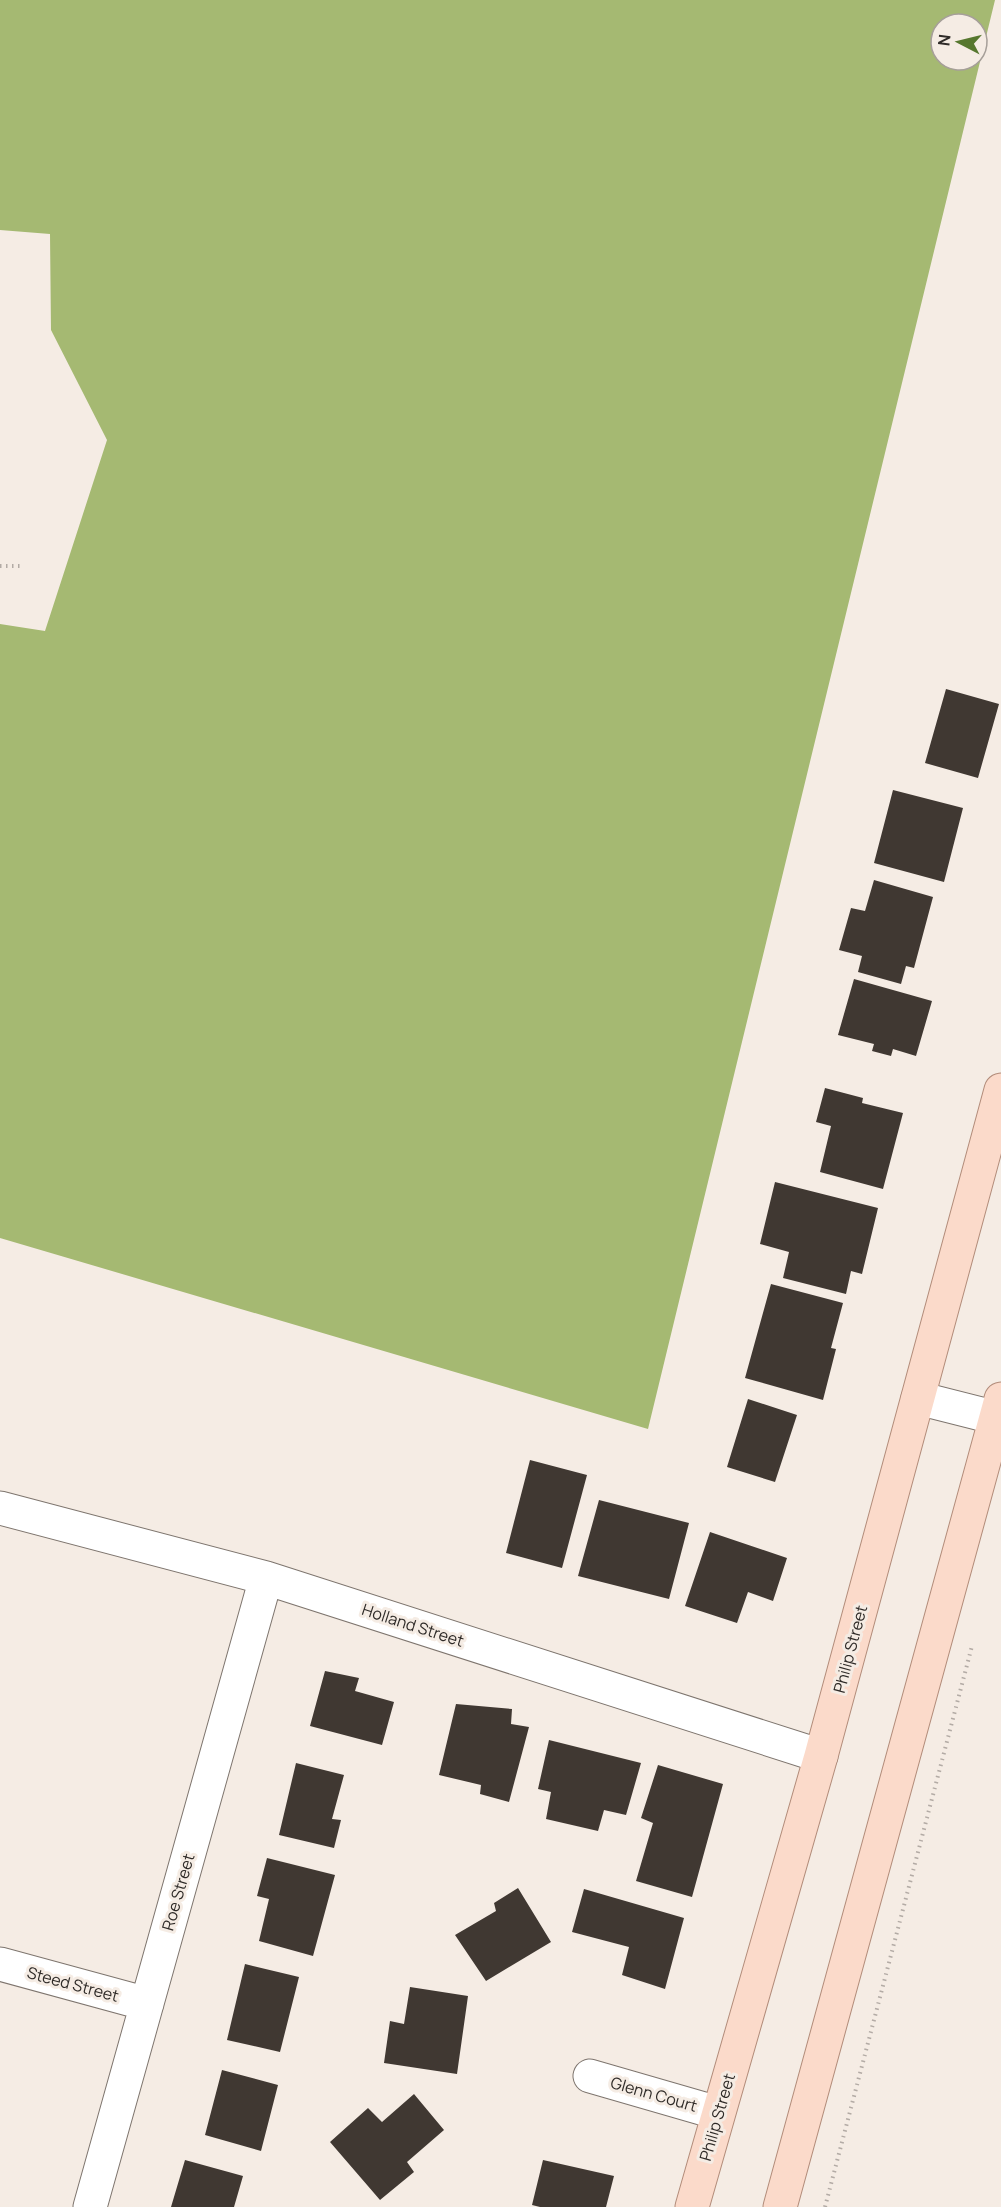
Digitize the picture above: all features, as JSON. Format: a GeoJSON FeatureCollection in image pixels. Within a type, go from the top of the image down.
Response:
{"type":"FeatureCollection","features":[{"type":"Feature","properties":{"kind":"main road","name":"Philip Street"},"geometry":{"type":"LineString","coordinates":[[692,2207],[821,1756],[1001,1090]]}},
{"type":"Feature","properties":{"kind":"main road"},"geometry":{"type":"LineString","coordinates":[[780,2207],[999,1412]]}},
{"type":"Feature","properties":{"kind":"street"},"geometry":{"type":"LineString","coordinates":[[918,1398],[999,1412]]}},
{"type":"Feature","properties":{"kind":"street","name":"Holland Street"},"geometry":{"type":"LineString","coordinates":[[0,1508],[266,1578],[821,1756]]}},
{"type":"Feature","properties":{"kind":"street","name":"Roe Street"},"geometry":{"type":"LineString","coordinates":[[90,2207],[266,1578]]}},
{"type":"Feature","properties":{"kind":"street","name":"Steed Street"},"geometry":{"type":"LineString","coordinates":[[0,1964],[147,2004]]}},
{"type":"Feature","properties":{"kind":"street","name":"Glenn Court"},"geometry":{"type":"LineString","coordinates":[[590,2076],[718,2113]]}},
{"type":"Feature","properties":{"kind":"path"},"geometry":{"type":"LineString","coordinates":[[0,566],[21,566]]}},
{"type":"Feature","properties":{"kind":"path"},"geometry":{"type":"LineString","coordinates":[[825,2207],[974,1639]]}},
{"type":"Feature","properties":{"kind":"green space"},"geometry":{"type":"Polygon","coordinates":[[[0,0],[995,0],[989,25],[989,12],[929,12],[929,72],[978,72],[648,1429],[0,1238],[0,624],[45,631],[107,440],[51,330],[50,234],[0,230],[0,0]]]}},
{"type":"Feature","properties":{"kind":"building"},"geometry":{"type":"Polygon","coordinates":[[[946,689],[999,704],[978,778],[925,763],[946,689]]]}},
{"type":"Feature","properties":{"kind":"building"},"geometry":{"type":"Polygon","coordinates":[[[893,790],[963,808],[944,882],[874,863],[893,790]]]}},
{"type":"Feature","properties":{"kind":"building"},"geometry":{"type":"Polygon","coordinates":[[[874,880],[933,897],[914,968],[906,966],[901,984],[858,972],[862,956],[839,950],[851,908],[865,911],[874,880]]]}},
{"type":"Feature","properties":{"kind":"building"},"geometry":{"type":"Polygon","coordinates":[[[854,979],[932,1001],[916,1056],[893,1049],[891,1056],[872,1051],[874,1044],[838,1035],[854,979]]]}},
{"type":"Feature","properties":{"kind":"building"},"geometry":{"type":"Polygon","coordinates":[[[825,1088],[863,1098],[862,1103],[903,1113],[883,1189],[820,1172],[831,1126],[816,1122],[825,1088]]]}},
{"type":"Feature","properties":{"kind":"building"},"geometry":{"type":"Polygon","coordinates":[[[775,1182],[878,1208],[862,1274],[851,1271],[846,1294],[783,1278],[789,1252],[760,1244],[775,1182]]]}},
{"type":"Feature","properties":{"kind":"building"},"geometry":{"type":"Polygon","coordinates":[[[771,1284],[843,1303],[831,1348],[836,1349],[823,1400],[745,1378],[771,1284]]]}},
{"type":"Feature","properties":{"kind":"building"},"geometry":{"type":"Polygon","coordinates":[[[748,1399],[797,1415],[775,1482],[727,1467],[748,1399]]]}},
{"type":"Feature","properties":{"kind":"building"},"geometry":{"type":"Polygon","coordinates":[[[530,1460],[587,1475],[562,1568],[506,1553],[530,1460]]]}},
{"type":"Feature","properties":{"kind":"building"},"geometry":{"type":"Polygon","coordinates":[[[599,1500],[689,1523],[669,1599],[578,1576],[599,1500]]]}},
{"type":"Feature","properties":{"kind":"building"},"geometry":{"type":"Polygon","coordinates":[[[710,1532],[787,1558],[773,1601],[748,1592],[737,1623],[685,1606],[710,1532]]]}},
{"type":"Feature","properties":{"kind":"building"},"geometry":{"type":"Polygon","coordinates":[[[325,1671],[359,1678],[355,1691],[394,1702],[382,1745],[310,1726],[325,1671]]]}},
{"type":"Feature","properties":{"kind":"building"},"geometry":{"type":"Polygon","coordinates":[[[456,1704],[512,1709],[511,1724],[529,1727],[509,1802],[480,1794],[481,1785],[439,1775],[456,1704]]]}},
{"type":"Feature","properties":{"kind":"building"},"geometry":{"type":"Polygon","coordinates":[[[549,1740],[641,1763],[626,1815],[604,1810],[598,1831],[546,1819],[551,1792],[538,1789],[549,1740]]]}},
{"type":"Feature","properties":{"kind":"building"},"geometry":{"type":"Polygon","coordinates":[[[296,1763],[344,1775],[332,1819],[341,1820],[334,1848],[279,1835],[296,1763]]]}},
{"type":"Feature","properties":{"kind":"building"},"geometry":{"type":"Polygon","coordinates":[[[658,1765],[723,1784],[692,1897],[636,1881],[653,1823],[641,1818],[658,1765]]]}},
{"type":"Feature","properties":{"kind":"building"},"geometry":{"type":"Polygon","coordinates":[[[267,1858],[335,1875],[313,1956],[259,1941],[269,1899],[257,1896],[267,1858]]]}},
{"type":"Feature","properties":{"kind":"building"},"geometry":{"type":"Polygon","coordinates":[[[518,1888],[551,1942],[486,1981],[455,1935],[496,1911],[494,1903],[518,1888]]]}},
{"type":"Feature","properties":{"kind":"building"},"geometry":{"type":"Polygon","coordinates":[[[584,1889],[684,1918],[665,1989],[622,1975],[629,1947],[572,1932],[584,1889]]]}},
{"type":"Feature","properties":{"kind":"building"},"geometry":{"type":"Polygon","coordinates":[[[245,1964],[299,1977],[280,2052],[227,2040],[245,1964]]]}},
{"type":"Feature","properties":{"kind":"building"},"geometry":{"type":"Polygon","coordinates":[[[410,1987],[468,1996],[457,2074],[384,2063],[390,2021],[404,2024],[410,1987]]]}},
{"type":"Feature","properties":{"kind":"building"},"geometry":{"type":"Polygon","coordinates":[[[222,2070],[278,2085],[261,2151],[205,2135],[222,2070]]]}},
{"type":"Feature","properties":{"kind":"building"},"geometry":{"type":"Polygon","coordinates":[[[414,2094],[444,2130],[407,2162],[414,2172],[380,2200],[330,2142],[368,2108],[382,2122],[414,2094]]]}},
{"type":"Feature","properties":{"kind":"building"},"geometry":{"type":"Polygon","coordinates":[[[185,2160],[243,2176],[234,2207],[171,2207],[185,2160]]]}},
{"type":"Feature","properties":{"kind":"building"},"geometry":{"type":"Polygon","coordinates":[[[543,2160],[614,2176],[606,2207],[532,2205],[543,2160]]]}}]}
